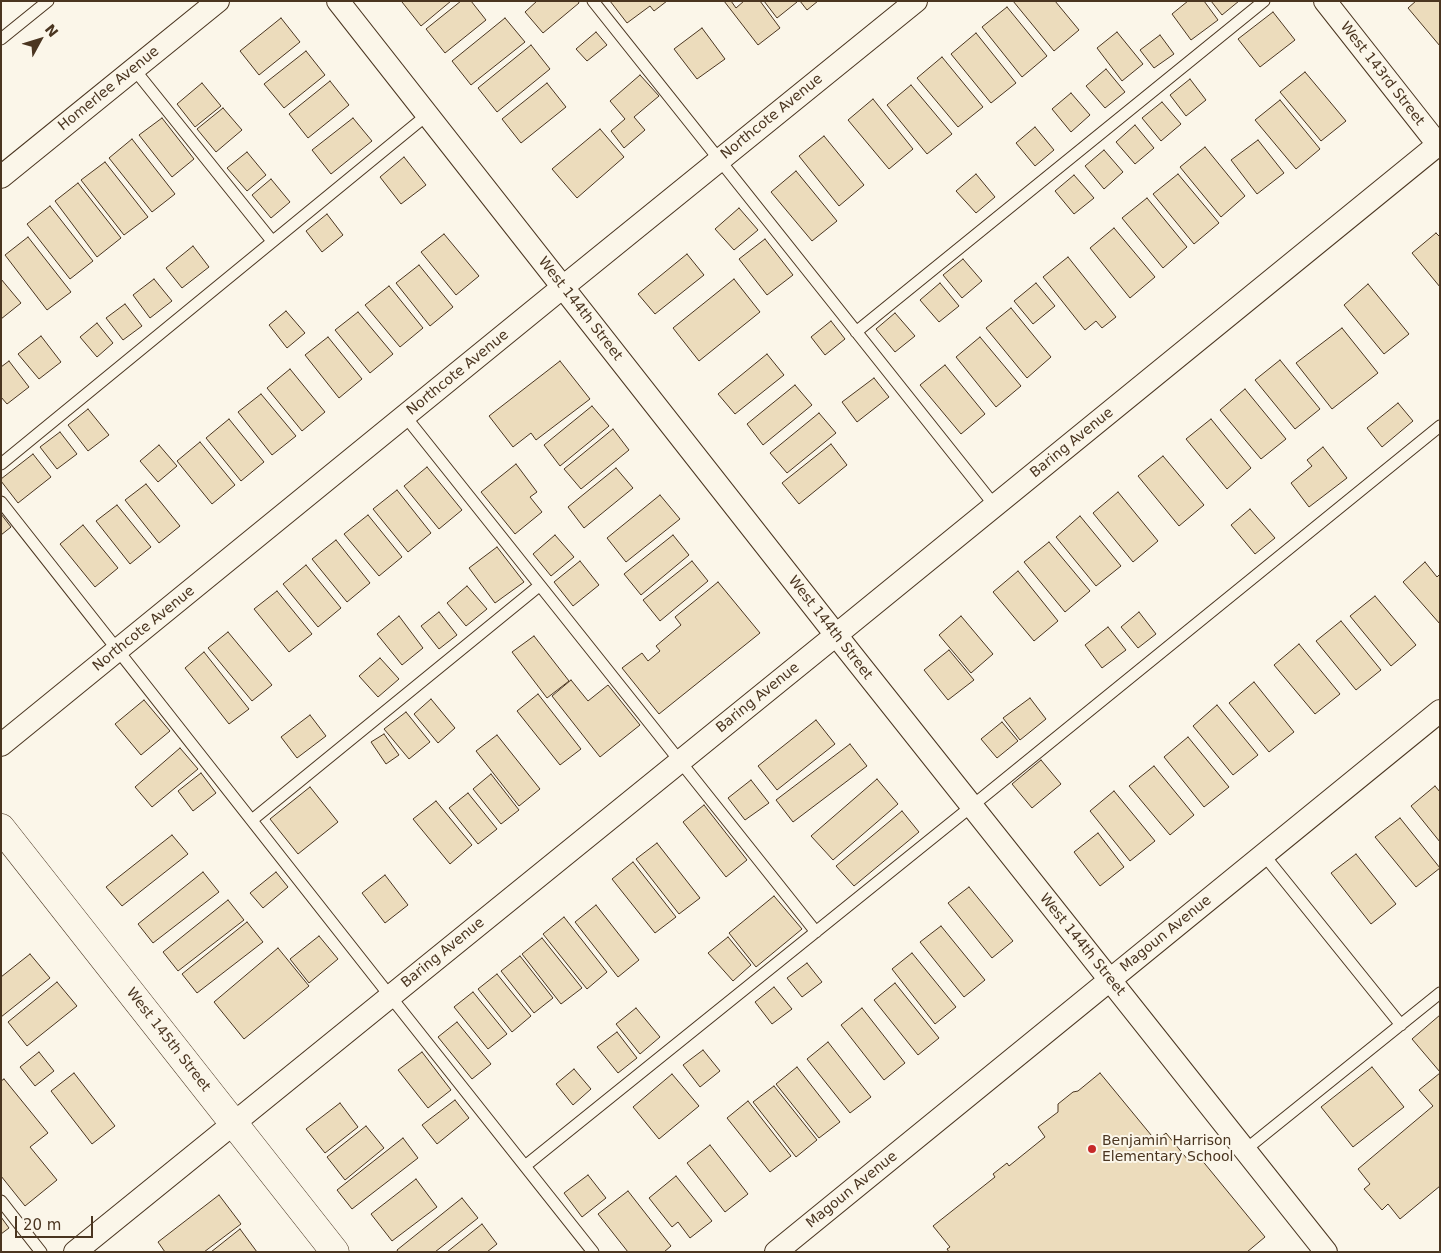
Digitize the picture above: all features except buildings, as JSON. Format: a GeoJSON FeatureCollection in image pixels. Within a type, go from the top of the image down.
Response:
{"type":"FeatureCollection","features":[{"type":"Feature","properties":{"kind":"street","name":"Homerlee Avenue"},"geometry":{"type":"LineString","coordinates":[[1,177],[218,1]]}},
{"type":"Feature","properties":{"kind":"street","name":"West 144th Street"},"geometry":{"type":"LineString","coordinates":[[338,1],[836,636],[1326,1252]]}},
{"type":"Feature","properties":{"kind":"street","name":"Northcote Avenue"},"geometry":{"type":"LineString","coordinates":[[1,746],[916,1]]}},
{"type":"Feature","properties":{"kind":"street","name":"West 143rd Street"},"geometry":{"type":"LineString","coordinates":[[1325,1],[1439,145]]}},
{"type":"Feature","properties":{"kind":"street","name":"Baring Avenue"},"geometry":{"type":"LineString","coordinates":[[75,1252],[1439,145]]}},
{"type":"Feature","properties":{"kind":"street","name":"Magoun Avenue"},"geometry":{"type":"LineString","coordinates":[[776,1252],[1440,711]]}},
{"type":"Feature","properties":{"kind":"street","name":"West 145th Street"},"geometry":{"type":"LineString","coordinates":[[1,828],[335,1252]]}},
{"type":"Feature","properties":{"kind":"lane"},"geometry":{"type":"LineString","coordinates":[[1,39],[48,1]]}},
{"type":"Feature","properties":{"kind":"lane"},"geometry":{"type":"LineString","coordinates":[[592,1],[995,506]]}},
{"type":"Feature","properties":{"kind":"lane"},"geometry":{"type":"LineString","coordinates":[[856,332],[1264,1]]}},
{"type":"Feature","properties":{"kind":"lane"},"geometry":{"type":"LineString","coordinates":[[134,69],[272,241]]}},
{"type":"Feature","properties":{"kind":"lane"},"geometry":{"type":"LineString","coordinates":[[1,464],[427,115]]}},
{"type":"Feature","properties":{"kind":"lane"},"geometry":{"type":"LineString","coordinates":[[405,416],[816,932]]}},
{"type":"Feature","properties":{"kind":"lane"},"geometry":{"type":"LineString","coordinates":[[524,1166],[1440,426]]}},
{"type":"Feature","properties":{"kind":"lane"},"geometry":{"type":"LineString","coordinates":[[1,502],[593,1252]]}},
{"type":"Feature","properties":{"kind":"lane"},"geometry":{"type":"LineString","coordinates":[[252,820],[539,586]]}},
{"type":"Feature","properties":{"kind":"lane"},"geometry":{"type":"LineString","coordinates":[[1264,855],[1401,1025]]}},
{"type":"Feature","properties":{"kind":"lane"},"geometry":{"type":"LineString","coordinates":[[1245,1150],[1440,993]]}},
{"type":"Feature","properties":{"kind":"lane"},"geometry":{"type":"LineString","coordinates":[[1,1201],[41,1252]]}},
{"type":"Feature","properties":{"kind":"place","name":"Benjamin Harrison Elementary School"},"geometry":{"type":"Point","coordinates":[1092,1149]}}]}
